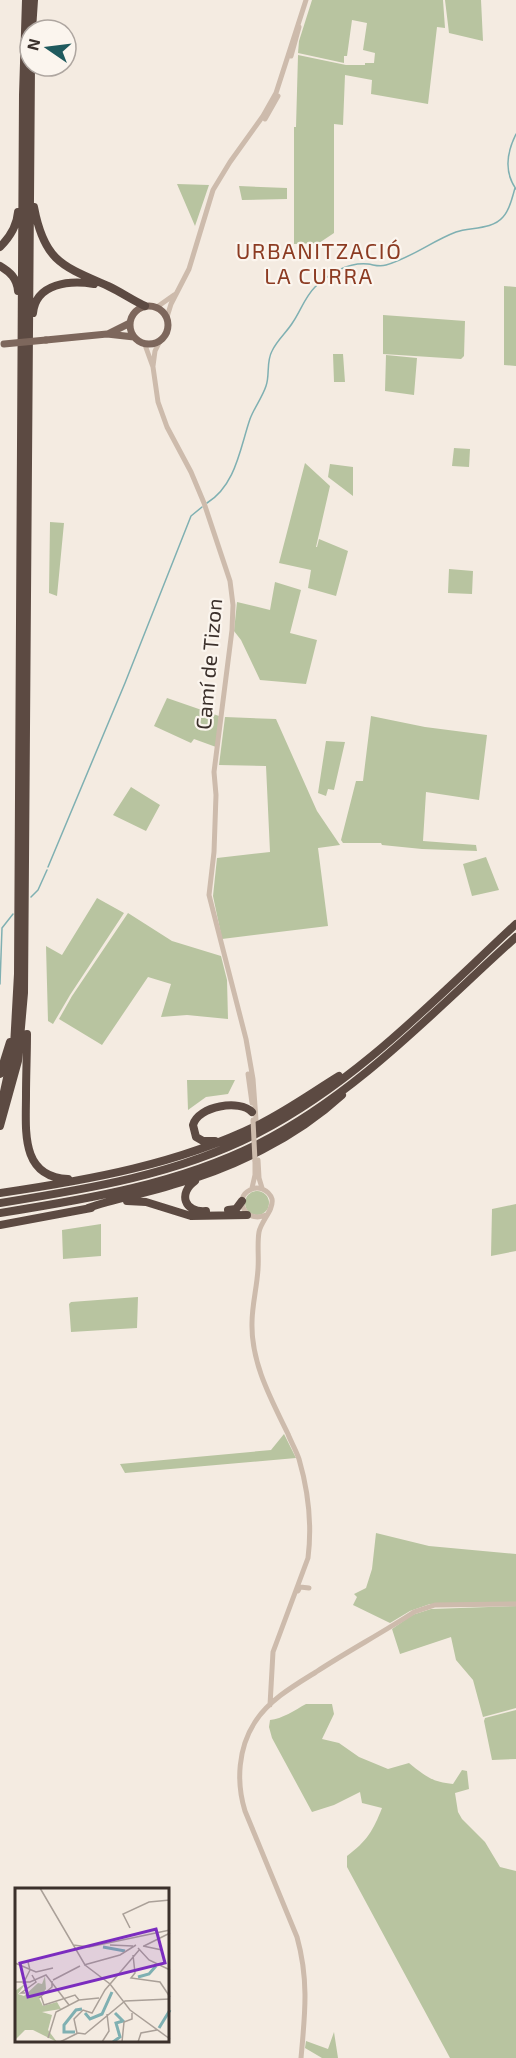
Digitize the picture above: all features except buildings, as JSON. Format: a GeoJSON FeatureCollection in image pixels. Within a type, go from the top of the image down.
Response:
{"type":"FeatureCollection","features":[{"type":"Feature","properties":{"kind":"highway"},"geometry":{"type":"LineString","coordinates":[[0,1126],[14,1079],[21,1042],[26,927],[29,416],[26,0]]}},
{"type":"Feature","properties":{"kind":"highway"},"geometry":{"type":"LineString","coordinates":[[33,18],[34,0]]}},
{"type":"Feature","properties":{"kind":"highway"},"geometry":{"type":"LineString","coordinates":[[0,247],[8,239],[18,219],[20,125],[29,78]]}},
{"type":"Feature","properties":{"kind":"highway"},"geometry":{"type":"LineString","coordinates":[[27,95],[33,126],[33,204],[38,231],[52,255],[68,268],[145,306]]}},
{"type":"Feature","properties":{"kind":"highway"},"geometry":{"type":"LineString","coordinates":[[0,1110],[14,1046],[17,1019],[20,503],[27,95]]}},
{"type":"Feature","properties":{"kind":"highway"},"geometry":{"type":"LineString","coordinates":[[0,266],[10,272],[17,283],[20,503]]}},
{"type":"Feature","properties":{"kind":"highway"},"geometry":{"type":"LineString","coordinates":[[29,416],[33,316],[38,297],[46,289],[62,284],[86,283],[107,286]]}},
{"type":"Feature","properties":{"kind":"highway"},"geometry":{"type":"LineString","coordinates":[[129,298],[136,311]]}},
{"type":"Feature","properties":{"kind":"highway"},"geometry":{"type":"LineString","coordinates":[[0,1203],[139,1177],[225,1148],[258,1133],[327,1091],[356,1068],[393,1038],[516,924]]}},
{"type":"Feature","properties":{"kind":"highway"},"geometry":{"type":"LineString","coordinates":[[26,927],[28,936],[26,1132],[29,1153],[37,1166],[54,1177],[87,1178]]}},
{"type":"Feature","properties":{"kind":"highway"},"geometry":{"type":"LineString","coordinates":[[0,1213],[80,1200],[141,1186],[189,1172],[260,1143],[297,1120],[380,1061],[516,937]]}},
{"type":"Feature","properties":{"kind":"highway"},"geometry":{"type":"LineString","coordinates":[[0,1074],[14,1022],[17,967]]}},
{"type":"Feature","properties":{"kind":"highway"},"geometry":{"type":"LineString","coordinates":[[242,1202],[236,1209],[199,1212],[190,1209],[184,1195],[187,1187],[206,1175],[306,1125],[375,1068],[380,1061]]}},
{"type":"Feature","properties":{"kind":"highway"},"geometry":{"type":"LineString","coordinates":[[0,1193],[87,1178],[161,1161],[224,1140],[273,1117],[349,1070],[356,1068]]}},
{"type":"Feature","properties":{"kind":"highway"},"geometry":{"type":"LineString","coordinates":[[224,1140],[209,1142],[196,1137],[193,1125],[197,1115],[238,1104],[247,1107],[254,1117]]}},
{"type":"Feature","properties":{"kind":"highway"},"geometry":{"type":"LineString","coordinates":[[88,1208],[206,1175]]}},
{"type":"Feature","properties":{"kind":"highway"},"geometry":{"type":"LineString","coordinates":[[0,1225],[126,1201],[146,1202],[191,1216],[237,1213],[250,1216]]}},
{"type":"Feature","properties":{"kind":"main road"},"geometry":{"type":"LineString","coordinates":[[2,344],[107,334],[134,337],[145,345],[159,343],[168,333],[169,325],[167,317],[157,307],[145,306],[136,311],[130,323],[107,334]]}},
{"type":"Feature","properties":{"kind":"main road"},"geometry":{"type":"LineString","coordinates":[[130,323],[134,337]]}},
{"type":"Feature","properties":{"kind":"street"},"geometry":{"type":"LineString","coordinates":[[235,155],[270,112],[278,97],[306,0]]}},
{"type":"Feature","properties":{"kind":"street"},"geometry":{"type":"LineString","coordinates":[[167,317],[189,269],[213,190],[264,116],[276,93],[293,43]]}},
{"type":"Feature","properties":{"kind":"street"},"geometry":{"type":"LineString","coordinates":[[157,307],[177,291]]}},
{"type":"Feature","properties":{"kind":"street","name":"Camí de Tizon"},"geometry":{"type":"LineString","coordinates":[[153,368],[155,351],[159,343]]}},
{"type":"Feature","properties":{"kind":"street","name":"Camí de Tizon"},"geometry":{"type":"LineString","coordinates":[[145,345],[153,368],[158,402],[167,427],[191,472],[204,503],[230,581],[233,605],[214,772],[216,795],[214,852],[209,895],[246,1039],[253,1079],[256,1161],[262,1188]]}},
{"type":"Feature","properties":{"kind":"street","name":"Camí de Tizon"},"geometry":{"type":"LineString","coordinates":[[252,1188],[256,1161]]}},
{"type":"Feature","properties":{"kind":"street"},"geometry":{"type":"LineString","coordinates":[[259,1234],[250,1216],[243,1209],[242,1202],[245,1194],[252,1188],[262,1188],[272,1198],[272,1207],[266,1215],[259,1234],[252,1336],[259,1372],[299,1458],[307,1498],[309,1558],[273,1652],[270,1705]]}},
{"type":"Feature","properties":{"kind":"street"},"geometry":{"type":"LineString","coordinates":[[250,1216],[259,1218],[266,1215]]}},
{"type":"Feature","properties":{"kind":"street"},"geometry":{"type":"LineString","coordinates":[[294,1598],[300,1587],[309,1588]]}},
{"type":"Feature","properties":{"kind":"street"},"geometry":{"type":"LineString","coordinates":[[302,2058],[306,1982],[303,1958],[297,1936],[245,1811],[240,1791],[242,1754],[249,1733],[258,1718],[270,1705],[298,1683],[414,1612],[435,1605],[516,1604]]}},
{"type":"Feature","properties":{"kind":"green space"},"geometry":{"type":"Polygon","coordinates":[[[312,0],[443,0],[445,28],[437,27],[428,104],[371,94],[372,80],[345,75],[343,125],[334,124],[334,233],[319,243],[294,244],[294,127],[296,127],[298,55],[346,65],[365,65],[365,63],[374,63],[375,53],[363,50],[367,23],[352,20],[344,63],[298,53],[299,41],[312,0]]]}},
{"type":"Feature","properties":{"kind":"green space"},"geometry":{"type":"Polygon","coordinates":[[[445,0],[481,0],[483,41],[449,33],[445,0]]]}},
{"type":"Feature","properties":{"kind":"green space"},"geometry":{"type":"Polygon","coordinates":[[[177,184],[209,185],[195,226],[177,184]]]}},
{"type":"Feature","properties":{"kind":"green space"},"geometry":{"type":"Polygon","coordinates":[[[239,186],[287,188],[287,199],[242,200],[239,186]]]}},
{"type":"Feature","properties":{"kind":"green space"},"geometry":{"type":"Polygon","coordinates":[[[504,286],[516,287],[516,366],[504,365],[504,286]]]}},
{"type":"Feature","properties":{"kind":"green space"},"geometry":{"type":"Polygon","coordinates":[[[383,315],[465,321],[464,356],[461,359],[383,354],[383,315]]]}},
{"type":"Feature","properties":{"kind":"green space"},"geometry":{"type":"Polygon","coordinates":[[[333,354],[343,354],[345,382],[334,382],[333,354]]]}},
{"type":"Feature","properties":{"kind":"green space"},"geometry":{"type":"Polygon","coordinates":[[[386,355],[417,358],[414,395],[385,391],[386,355]]]}},
{"type":"Feature","properties":{"kind":"green space"},"geometry":{"type":"Polygon","coordinates":[[[454,448],[470,449],[469,467],[452,466],[454,448]]]}},
{"type":"Feature","properties":{"kind":"green space"},"geometry":{"type":"Polygon","coordinates":[[[305,463],[330,486],[316,547],[319,539],[348,551],[336,596],[308,588],[311,570],[279,563],[305,463]]]}},
{"type":"Feature","properties":{"kind":"green space"},"geometry":{"type":"Polygon","coordinates":[[[330,464],[353,467],[353,496],[328,477],[330,464]]]}},
{"type":"Feature","properties":{"kind":"green space"},"geometry":{"type":"Polygon","coordinates":[[[50,522],[64,523],[57,596],[49,593],[50,522]]]}},
{"type":"Feature","properties":{"kind":"green space"},"geometry":{"type":"Polygon","coordinates":[[[449,569],[473,571],[472,594],[448,593],[449,569]]]}},
{"type":"Feature","properties":{"kind":"green space"},"geometry":{"type":"Polygon","coordinates":[[[275,582],[301,590],[290,633],[317,640],[306,684],[260,680],[241,640],[234,631],[237,602],[270,610],[275,582]]]}},
{"type":"Feature","properties":{"kind":"green space"},"geometry":{"type":"Polygon","coordinates":[[[167,698],[219,716],[216,747],[194,739],[191,743],[154,726],[167,698]]]}},
{"type":"Feature","properties":{"kind":"green space"},"geometry":{"type":"Polygon","coordinates":[[[371,716],[425,727],[487,735],[479,800],[426,792],[423,841],[476,845],[477,851],[422,849],[382,845],[381,843],[343,843],[341,840],[356,781],[363,781],[371,716]]]}},
{"type":"Feature","properties":{"kind":"green space"},"geometry":{"type":"Polygon","coordinates":[[[225,717],[276,719],[317,811],[340,845],[318,848],[328,926],[222,939],[213,896],[217,858],[270,852],[266,766],[219,765],[225,717]]]}},
{"type":"Feature","properties":{"kind":"green space"},"geometry":{"type":"Polygon","coordinates":[[[326,741],[345,742],[334,790],[328,789],[326,796],[318,793],[326,741]]]}},
{"type":"Feature","properties":{"kind":"green space"},"geometry":{"type":"Polygon","coordinates":[[[131,787],[160,805],[146,831],[113,815],[131,787]]]}},
{"type":"Feature","properties":{"kind":"green space"},"geometry":{"type":"Polygon","coordinates":[[[486,857],[499,890],[472,896],[463,864],[486,857]]]}},
{"type":"Feature","properties":{"kind":"green space"},"geometry":{"type":"Polygon","coordinates":[[[97,898],[124,913],[53,1024],[48,1021],[46,946],[62,955],[97,898]]]}},
{"type":"Feature","properties":{"kind":"green space"},"geometry":{"type":"Polygon","coordinates":[[[128,913],[172,941],[221,956],[227,980],[228,1019],[187,1015],[161,1017],[171,984],[148,977],[102,1045],[59,1019],[128,913]]]}},
{"type":"Feature","properties":{"kind":"green space"},"geometry":{"type":"Polygon","coordinates":[[[187,1080],[235,1080],[228,1094],[206,1097],[188,1110],[187,1080]]]}},
{"type":"Feature","properties":{"kind":"green space"},"geometry":{"type":"Polygon","coordinates":[[[257,1191],[266,1194],[269,1203],[266,1212],[257,1215],[248,1212],[245,1203],[248,1194],[257,1191]]]}},
{"type":"Feature","properties":{"kind":"green space"},"geometry":{"type":"Polygon","coordinates":[[[516,1204],[516,1251],[491,1256],[492,1209],[516,1204]]]}},
{"type":"Feature","properties":{"kind":"green space"},"geometry":{"type":"Polygon","coordinates":[[[101,1224],[101,1256],[63,1259],[62,1230],[101,1224]]]}},
{"type":"Feature","properties":{"kind":"green space"},"geometry":{"type":"Polygon","coordinates":[[[138,1297],[137,1328],[71,1332],[69,1304],[71,1302],[138,1297]]]}},
{"type":"Feature","properties":{"kind":"green space"},"geometry":{"type":"Polygon","coordinates":[[[284,1434],[296,1458],[125,1473],[120,1464],[271,1450],[284,1434]]]}},
{"type":"Feature","properties":{"kind":"green space"},"geometry":{"type":"Polygon","coordinates":[[[376,1533],[429,1546],[516,1554],[516,1602],[430,1604],[410,1611],[390,1623],[353,1605],[357,1597],[354,1594],[366,1588],[372,1569],[376,1533]]]}},
{"type":"Feature","properties":{"kind":"green space"},"geometry":{"type":"Polygon","coordinates":[[[516,1606],[516,1708],[483,1717],[473,1680],[456,1660],[451,1637],[400,1654],[392,1629],[412,1615],[431,1609],[516,1606]]]}},
{"type":"Feature","properties":{"kind":"green space"},"geometry":{"type":"Polygon","coordinates":[[[306,1704],[332,1704],[334,1714],[322,1739],[339,1743],[359,1757],[388,1769],[409,1763],[429,1778],[453,1784],[462,1770],[467,1771],[469,1789],[455,1793],[458,1812],[485,1842],[500,1867],[516,1871],[516,2058],[450,2058],[347,1867],[347,1856],[369,1835],[382,1808],[362,1803],[360,1792],[334,1805],[312,1812],[272,1738],[270,1720],[284,1716],[306,1704]]]}},
{"type":"Feature","properties":{"kind":"green space"},"geometry":{"type":"Polygon","coordinates":[[[516,1710],[516,1759],[492,1760],[485,1718],[516,1710]]]}},
{"type":"Feature","properties":{"kind":"green space"},"geometry":{"type":"Polygon","coordinates":[[[334,2032],[338,2058],[322,2058],[305,2048],[306,2041],[328,2049],[334,2032]]]}},
{"type":"Feature","properties":{"kind":"waterway"},"geometry":{"type":"LineString","coordinates":[[516,134],[508,162],[510,176],[516,189]]}},
{"type":"Feature","properties":{"kind":"waterway"},"geometry":{"type":"LineString","coordinates":[[207,503],[225,486],[236,465],[250,419],[266,386],[272,351],[291,326],[315,287],[333,273],[346,267],[361,264],[386,265],[456,232],[493,224],[507,211],[515,188]]}},
{"type":"Feature","properties":{"kind":"waterway"},"geometry":{"type":"LineString","coordinates":[[48,867],[125,683],[191,516],[202,507]]}},
{"type":"Feature","properties":{"kind":"waterway"},"geometry":{"type":"LineString","coordinates":[[31,897],[38,890],[47,870]]}},
{"type":"Feature","properties":{"kind":"waterway"},"geometry":{"type":"LineString","coordinates":[[0,984],[2,928],[13,914]]}},
{"type":"Feature","properties":{"kind":"district","name":"URBANITZACIÓ LA CURRA"},"geometry":{"type":"Point","coordinates":[319,262]}}]}
